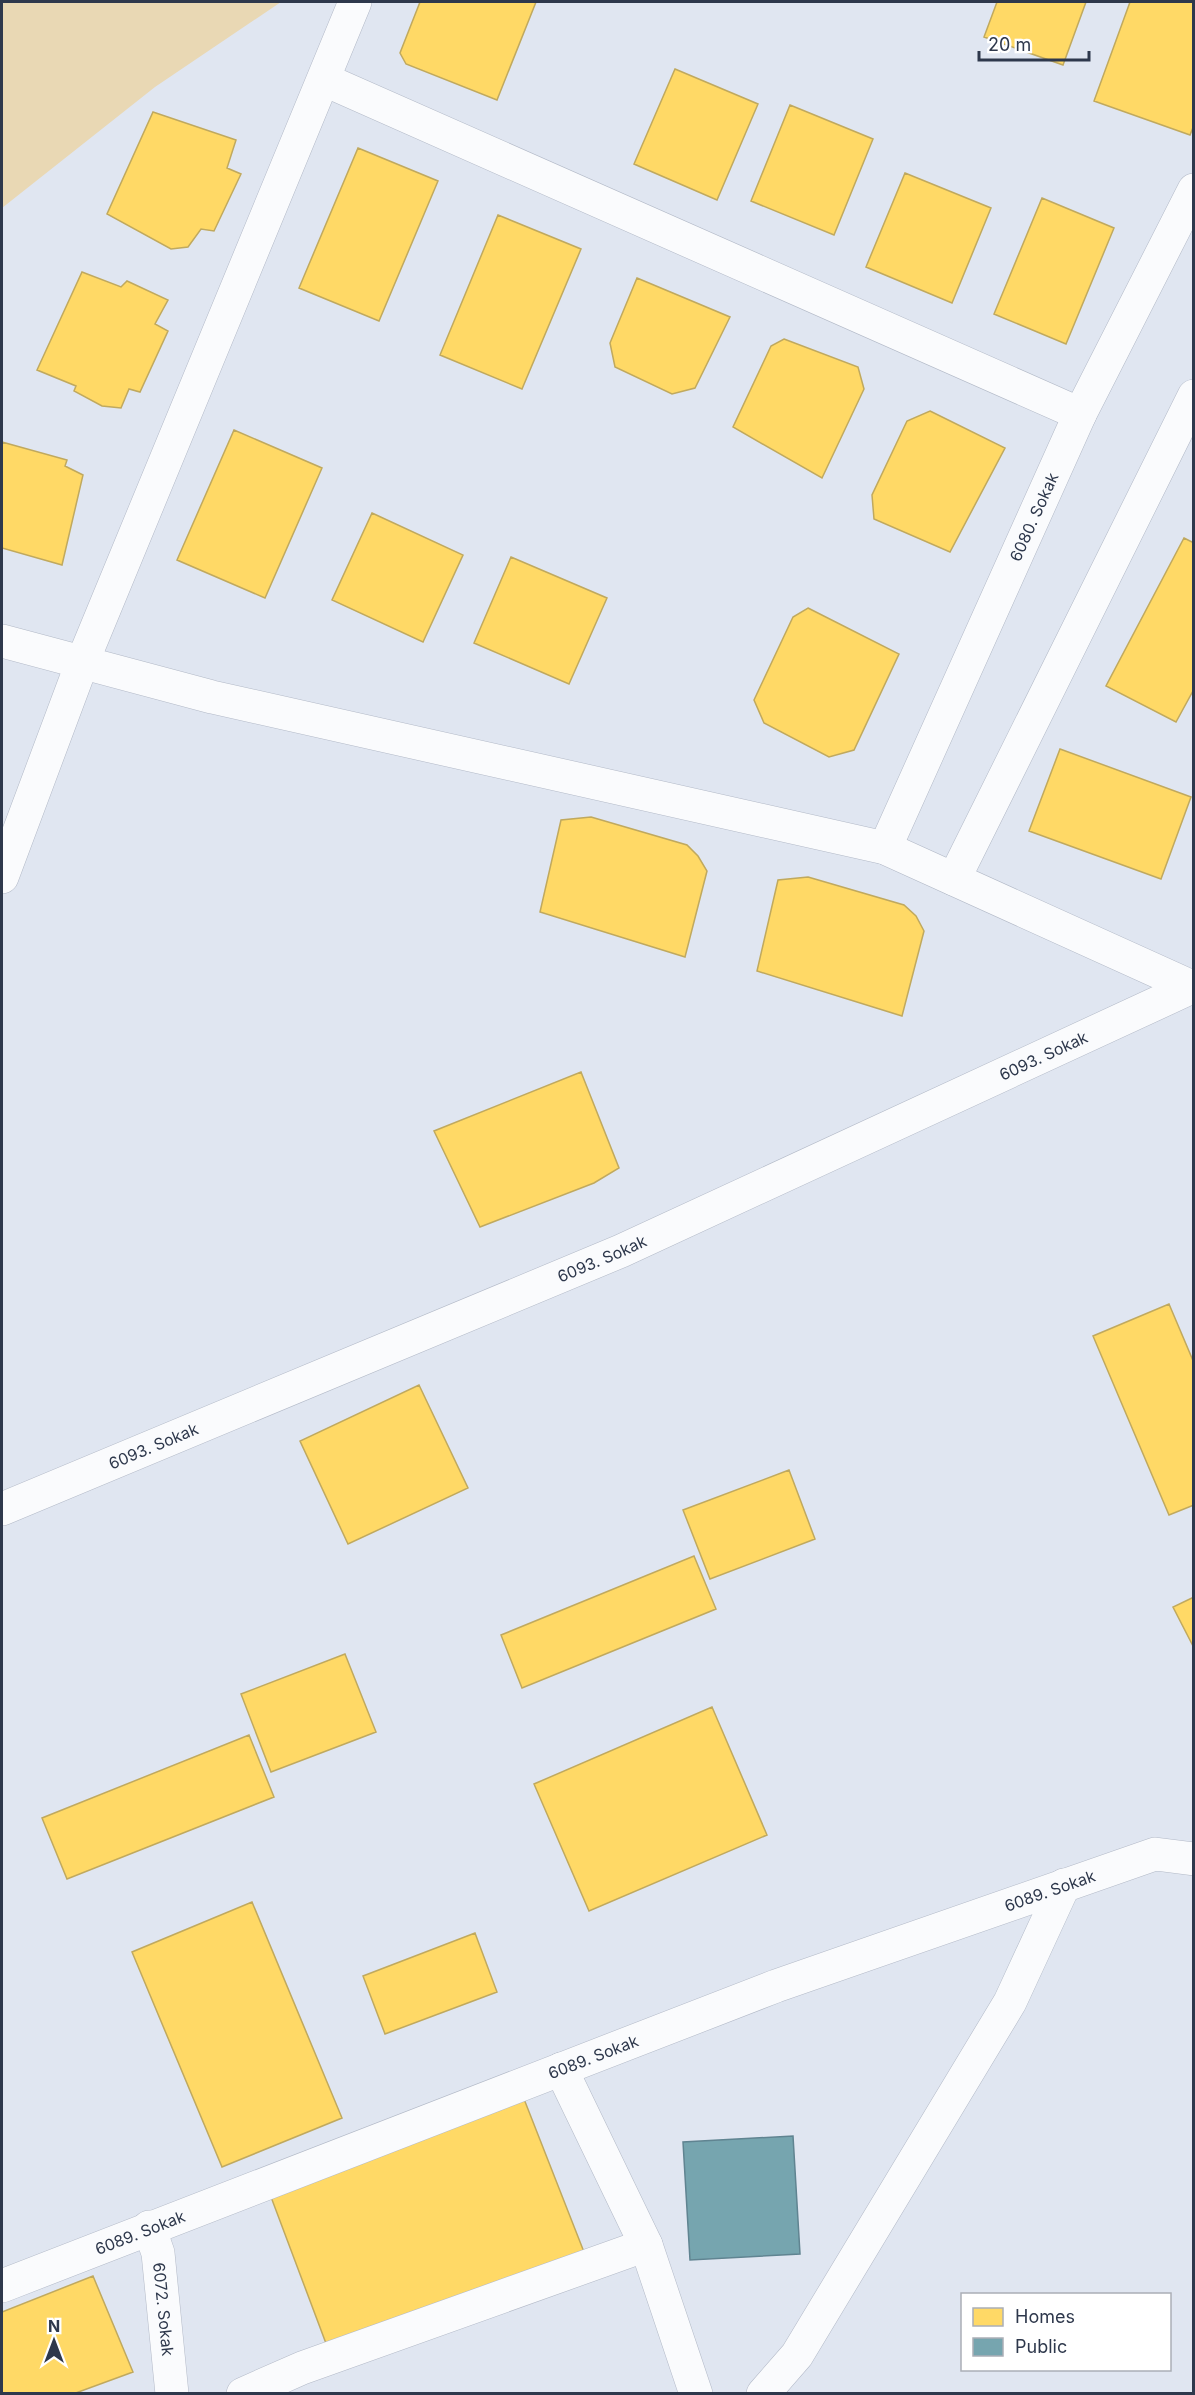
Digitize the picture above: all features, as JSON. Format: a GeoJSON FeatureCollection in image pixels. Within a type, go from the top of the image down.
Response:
{"type":"FeatureCollection","features":[{"type":"Feature","properties":{"kind":"street"},"geometry":{"type":"LineString","coordinates":[[2,877],[82,663],[325,80],[355,2]]}},
{"type":"Feature","properties":{"kind":"street"},"geometry":{"type":"LineString","coordinates":[[325,80],[1080,414]]}},
{"type":"Feature","properties":{"kind":"street","name":"6080. Sokak"},"geometry":{"type":"LineString","coordinates":[[885,848],[1080,414],[1194,190]]}},
{"type":"Feature","properties":{"kind":"street"},"geometry":{"type":"LineString","coordinates":[[954,879],[1194,396]]}},
{"type":"Feature","properties":{"kind":"street"},"geometry":{"type":"LineString","coordinates":[[2,641],[212,697],[885,848],[1193,987]]}},
{"type":"Feature","properties":{"kind":"street","name":"6093. Sokak"},"geometry":{"type":"LineString","coordinates":[[2,1509],[621,1251],[1193,987]]}},
{"type":"Feature","properties":{"kind":"street","name":"6089. Sokak"},"geometry":{"type":"LineString","coordinates":[[2,2286],[149,2227],[776,1986],[1155,1854],[1194,1859]]}},
{"type":"Feature","properties":{"kind":"street"},"geometry":{"type":"LineString","coordinates":[[763,2394],[797,2355],[1010,2002],[1064,1886]]}},
{"type":"Feature","properties":{"kind":"street"},"geometry":{"type":"LineString","coordinates":[[561,2068],[646,2245],[696,2394]]}},
{"type":"Feature","properties":{"kind":"street","name":"6072. Sokak"},"geometry":{"type":"LineString","coordinates":[[149,2227],[158,2253],[172,2394]]}},
{"type":"Feature","properties":{"kind":"street"},"geometry":{"type":"LineString","coordinates":[[243,2394],[302,2368],[646,2245]]}},
{"type":"Feature","properties":{"kind":"shaded area"},"geometry":{"type":"Polygon","coordinates":[[[2,2],[281,2],[155,87],[2,208],[2,2]]]}},
{"type":"Feature","properties":{"kind":"building: Homes"},"geometry":{"type":"Polygon","coordinates":[[[420,2],[536,2],[497,100],[406,64],[400,53],[420,2]]]}},
{"type":"Feature","properties":{"kind":"building: Homes"},"geometry":{"type":"Polygon","coordinates":[[[997,2],[1086,2],[1063,65],[984,37],[997,2]]]}},
{"type":"Feature","properties":{"kind":"building: Homes"},"geometry":{"type":"Polygon","coordinates":[[[1130,2],[1194,2],[1194,125],[1190,135],[1094,101],[1130,2]]]}},
{"type":"Feature","properties":{"kind":"building: Homes"},"geometry":{"type":"Polygon","coordinates":[[[675,69],[758,104],[717,200],[634,164],[675,69]]]}},
{"type":"Feature","properties":{"kind":"building: Homes"},"geometry":{"type":"Polygon","coordinates":[[[790,105],[873,139],[834,235],[751,201],[790,105]]]}},
{"type":"Feature","properties":{"kind":"building: Homes"},"geometry":{"type":"Polygon","coordinates":[[[153,112],[236,140],[227,168],[241,174],[214,231],[201,229],[188,247],[171,249],[107,214],[153,112]]]}},
{"type":"Feature","properties":{"kind":"building: Homes"},"geometry":{"type":"Polygon","coordinates":[[[358,148],[438,181],[379,321],[299,288],[358,148]]]}},
{"type":"Feature","properties":{"kind":"building: Homes"},"geometry":{"type":"Polygon","coordinates":[[[905,173],[991,208],[952,303],[866,267],[905,173]]]}},
{"type":"Feature","properties":{"kind":"building: Homes"},"geometry":{"type":"Polygon","coordinates":[[[1042,198],[1114,228],[1066,344],[994,314],[1042,198]]]}},
{"type":"Feature","properties":{"kind":"building: Homes"},"geometry":{"type":"Polygon","coordinates":[[[498,215],[581,249],[522,389],[440,355],[498,215]]]}},
{"type":"Feature","properties":{"kind":"building: Homes"},"geometry":{"type":"Polygon","coordinates":[[[82,272],[121,287],[127,281],[168,300],[155,324],[168,331],[140,392],[129,389],[121,408],[102,406],[74,391],[76,386],[37,370],[82,272]]]}},
{"type":"Feature","properties":{"kind":"building: Homes"},"geometry":{"type":"Polygon","coordinates":[[[637,278],[730,317],[695,388],[672,394],[615,367],[610,343],[637,278]]]}},
{"type":"Feature","properties":{"kind":"building: Homes"},"geometry":{"type":"Polygon","coordinates":[[[784,339],[858,367],[864,389],[822,478],[733,427],[771,346],[784,339]]]}},
{"type":"Feature","properties":{"kind":"building: Homes"},"geometry":{"type":"Polygon","coordinates":[[[930,411],[1005,448],[950,552],[874,519],[872,495],[907,421],[930,411]]]}},
{"type":"Feature","properties":{"kind":"building: Homes"},"geometry":{"type":"Polygon","coordinates":[[[234,430],[322,468],[265,598],[177,560],[234,430]]]}},
{"type":"Feature","properties":{"kind":"building: Homes"},"geometry":{"type":"Polygon","coordinates":[[[2,442],[67,460],[65,466],[83,475],[62,565],[2,548],[2,442]]]}},
{"type":"Feature","properties":{"kind":"building: Homes"},"geometry":{"type":"Polygon","coordinates":[[[372,513],[463,555],[423,642],[332,600],[372,513]]]}},
{"type":"Feature","properties":{"kind":"building: Homes"},"geometry":{"type":"Polygon","coordinates":[[[1184,538],[1194,543],[1194,689],[1176,722],[1106,686],[1184,538]]]}},
{"type":"Feature","properties":{"kind":"building: Homes"},"geometry":{"type":"Polygon","coordinates":[[[511,557],[607,598],[569,684],[474,643],[511,557]]]}},
{"type":"Feature","properties":{"kind":"building: Homes"},"geometry":{"type":"Polygon","coordinates":[[[808,608],[899,654],[854,750],[829,757],[764,723],[754,700],[793,617],[808,608]]]}},
{"type":"Feature","properties":{"kind":"building: Homes"},"geometry":{"type":"Polygon","coordinates":[[[1060,749],[1191,797],[1161,879],[1029,831],[1060,749]]]}},
{"type":"Feature","properties":{"kind":"building: Homes"},"geometry":{"type":"Polygon","coordinates":[[[591,817],[687,845],[698,856],[707,871],[685,957],[540,912],[561,820],[591,817]]]}},
{"type":"Feature","properties":{"kind":"building: Homes"},"geometry":{"type":"Polygon","coordinates":[[[808,877],[904,905],[916,916],[924,931],[902,1016],[757,971],[778,880],[808,877]]]}},
{"type":"Feature","properties":{"kind":"building: Homes"},"geometry":{"type":"Polygon","coordinates":[[[581,1072],[619,1168],[594,1183],[480,1227],[434,1131],[581,1072]]]}},
{"type":"Feature","properties":{"kind":"building: Homes"},"geometry":{"type":"Polygon","coordinates":[[[1169,1304],[1194,1363],[1194,1505],[1169,1515],[1093,1336],[1169,1304]]]}},
{"type":"Feature","properties":{"kind":"building: Homes"},"geometry":{"type":"Polygon","coordinates":[[[419,1385],[468,1488],[348,1544],[300,1441],[419,1385]]]}},
{"type":"Feature","properties":{"kind":"building: Homes"},"geometry":{"type":"Polygon","coordinates":[[[789,1470],[815,1539],[710,1579],[683,1510],[789,1470]]]}},
{"type":"Feature","properties":{"kind":"building: Homes"},"geometry":{"type":"Polygon","coordinates":[[[694,1556],[716,1609],[522,1688],[501,1635],[694,1556]]]}},
{"type":"Feature","properties":{"kind":"building: Homes"},"geometry":{"type":"Polygon","coordinates":[[[1194,1597],[1194,1648],[1173,1607],[1194,1597]]]}},
{"type":"Feature","properties":{"kind":"building: Homes"},"geometry":{"type":"Polygon","coordinates":[[[345,1654],[376,1732],[271,1772],[241,1694],[345,1654]]]}},
{"type":"Feature","properties":{"kind":"building: Homes"},"geometry":{"type":"Polygon","coordinates":[[[712,1707],[767,1835],[589,1911],[534,1784],[712,1707]]]}},
{"type":"Feature","properties":{"kind":"building: Homes"},"geometry":{"type":"Polygon","coordinates":[[[249,1735],[274,1797],[67,1879],[42,1818],[249,1735]]]}},
{"type":"Feature","properties":{"kind":"building: Homes"},"geometry":{"type":"Polygon","coordinates":[[[252,1902],[342,2118],[222,2167],[132,1952],[252,1902]]]}},
{"type":"Feature","properties":{"kind":"building: Homes"},"geometry":{"type":"Polygon","coordinates":[[[475,1933],[497,1992],[385,2034],[363,1976],[475,1933]]]}},
{"type":"Feature","properties":{"kind":"building: Homes"},"geometry":{"type":"Polygon","coordinates":[[[524,2099],[584,2252],[327,2346],[271,2197],[524,2099]]]}},
{"type":"Feature","properties":{"kind":"building: Homes"},"geometry":{"type":"Polygon","coordinates":[[[93,2276],[133,2372],[73,2394],[2,2394],[2,2312],[93,2276]]]}},
{"type":"Feature","properties":{"kind":"building: Public"},"geometry":{"type":"Polygon","coordinates":[[[793,2136],[800,2254],[690,2260],[683,2142],[793,2136]]]}}]}
